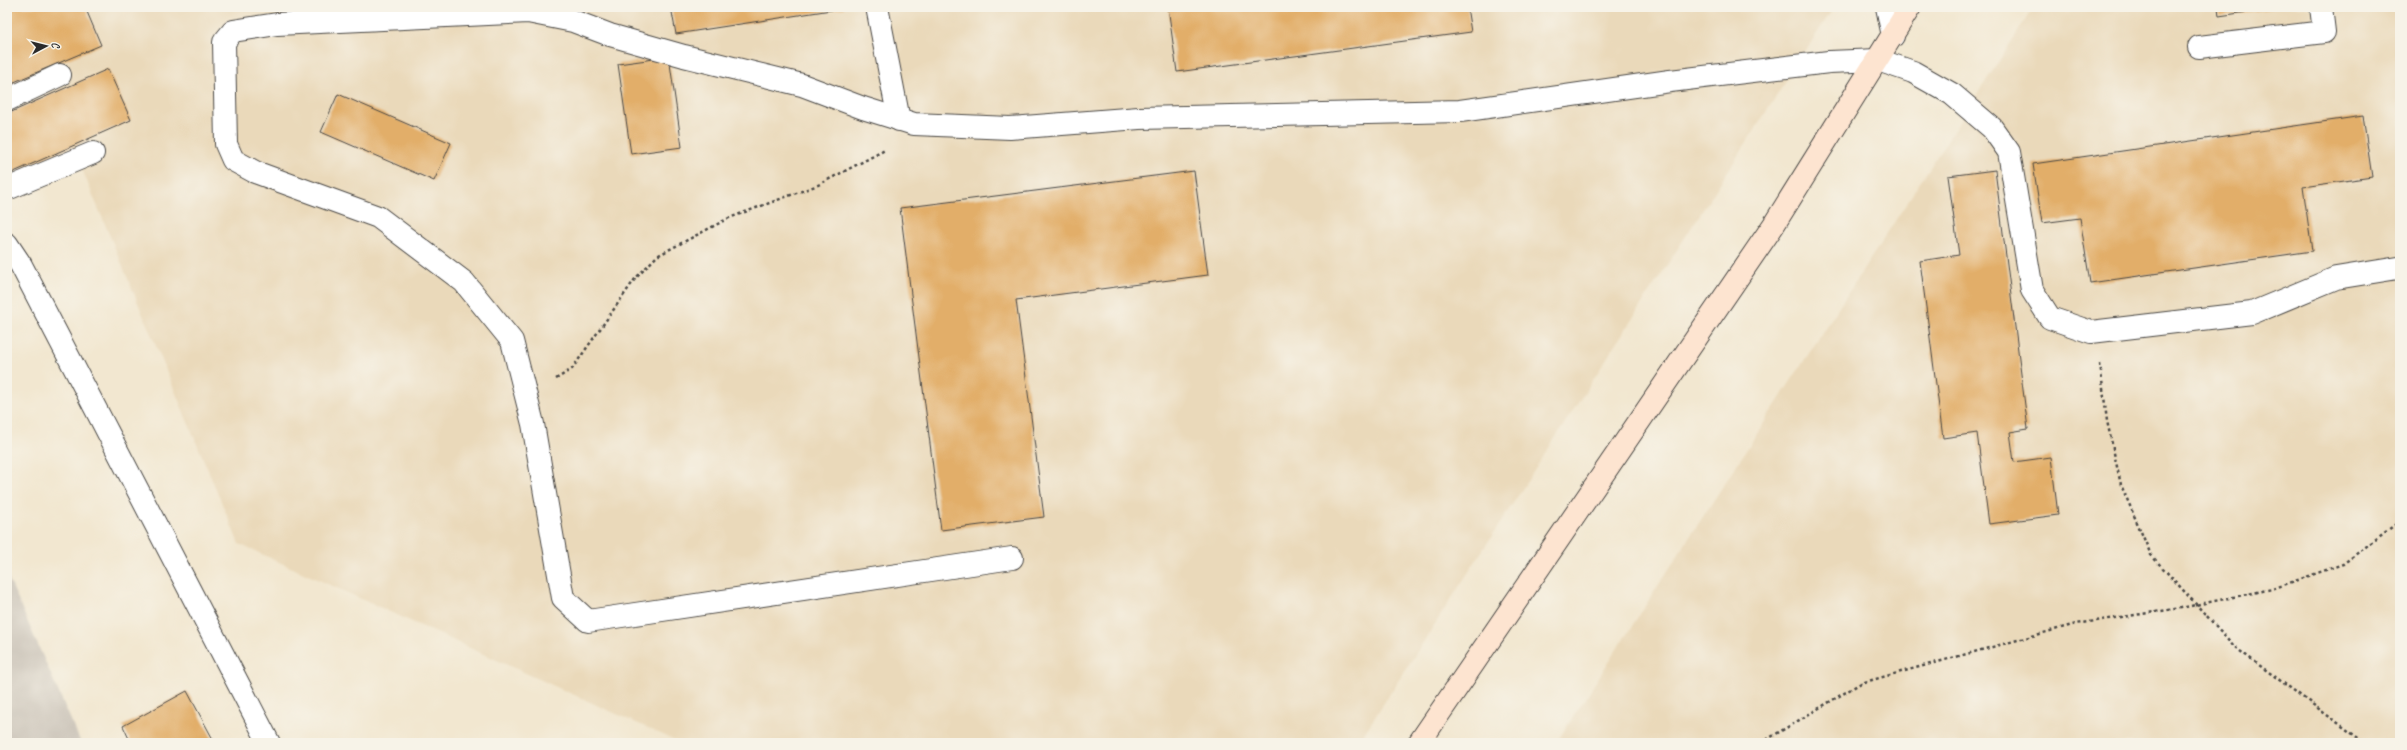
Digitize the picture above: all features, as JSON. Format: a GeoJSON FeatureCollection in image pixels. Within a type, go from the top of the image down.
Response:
{"type":"FeatureCollection","features":[{"type":"Feature","properties":{"kind":"street"},"geometry":{"type":"LineString","coordinates":[[1419,743],[1773,226],[1910,7]]}},
{"type":"Feature","properties":{"kind":"lane"},"geometry":{"type":"LineString","coordinates":[[877,7],[906,122]]}},
{"type":"Feature","properties":{"kind":"lane"},"geometry":{"type":"LineString","coordinates":[[1887,7],[1893,36]]}},
{"type":"Feature","properties":{"kind":"lane"},"geometry":{"type":"LineString","coordinates":[[2199,47],[2324,32],[2321,7]]}},
{"type":"Feature","properties":{"kind":"lane"},"geometry":{"type":"LineString","coordinates":[[1012,558],[588,621],[563,598],[533,424],[512,341],[464,282],[378,217],[255,172],[233,160],[226,144],[224,42],[233,31],[277,24],[528,12],[573,21],[610,35],[684,56],[802,85],[906,122],[1010,128],[1139,118],[1460,111],[1670,81],[1829,62],[1878,60],[1913,72],[1952,94],[1992,128],[2008,152],[2032,290],[2050,318],[2091,332],[2096,332],[2252,313],[2336,278],[2398,268]]}},
{"type":"Feature","properties":{"kind":"lane"},"geometry":{"type":"LineString","coordinates":[[7,100],[60,75]]}},
{"type":"Feature","properties":{"kind":"lane"},"geometry":{"type":"LineString","coordinates":[[7,189],[92,154]]}},
{"type":"Feature","properties":{"kind":"lane"},"geometry":{"type":"LineString","coordinates":[[7,244],[21,265],[269,743]]}},
{"type":"Feature","properties":{"kind":"path"},"geometry":{"type":"LineString","coordinates":[[526,397],[572,369],[635,279],[657,256],[729,218],[818,185],[882,153],[906,122]]}},
{"type":"Feature","properties":{"kind":"path"},"geometry":{"type":"LineString","coordinates":[[2096,332],[2107,421],[2121,484],[2151,555],[2236,648],[2365,743]]}},
{"type":"Feature","properties":{"kind":"path"},"geometry":{"type":"LineString","coordinates":[[1761,743],[1861,683],[2076,624],[2197,605],[2272,589],[2342,564],[2400,521]]}},
{"type":"Feature","properties":{"kind":"shaded area"},"geometry":{"type":"Polygon","coordinates":[[[14,7],[1834,7],[1358,743],[681,743],[239,544],[14,7]]]}},
{"type":"Feature","properties":{"kind":"shaded area"},"geometry":{"type":"Polygon","coordinates":[[[2034,7],[2400,7],[2400,743],[1556,743],[2034,7]]]}},
{"type":"Feature","properties":{"kind":"shaded area"},"geometry":{"type":"Polygon","coordinates":[[[7,575],[81,743],[7,743],[7,575]]]}},
{"type":"Feature","properties":{"kind":"building"},"geometry":{"type":"Polygon","coordinates":[[[7,7],[85,7],[101,45],[7,85],[7,7]]]}},
{"type":"Feature","properties":{"kind":"building"},"geometry":{"type":"Polygon","coordinates":[[[671,7],[844,7],[844,8],[676,34],[671,7]]]}},
{"type":"Feature","properties":{"kind":"building"},"geometry":{"type":"Polygon","coordinates":[[[1168,7],[1467,7],[1471,32],[1177,72],[1168,7]]]}},
{"type":"Feature","properties":{"kind":"building"},"geometry":{"type":"Polygon","coordinates":[[[2218,7],[2275,7],[2275,8],[2219,16],[2218,7]]]}},
{"type":"Feature","properties":{"kind":"building"},"geometry":{"type":"Polygon","coordinates":[[[669,57],[682,147],[631,154],[618,64],[669,57]]]}},
{"type":"Feature","properties":{"kind":"building"},"geometry":{"type":"Polygon","coordinates":[[[108,69],[131,120],[7,175],[7,114],[108,69]]]}},
{"type":"Feature","properties":{"kind":"building"},"geometry":{"type":"Polygon","coordinates":[[[338,94],[451,143],[434,181],[321,132],[338,94]]]}},
{"type":"Feature","properties":{"kind":"building"},"geometry":{"type":"Polygon","coordinates":[[[2363,116],[2372,177],[2303,187],[2312,251],[2090,283],[2080,218],[2042,223],[2033,164],[2363,116]]]}},
{"type":"Feature","properties":{"kind":"building"},"geometry":{"type":"Polygon","coordinates":[[[1995,170],[2028,429],[2010,432],[2014,462],[2051,457],[2058,515],[1989,524],[1977,433],[1943,438],[1920,261],[1959,255],[1948,176],[1995,170]]]}},
{"type":"Feature","properties":{"kind":"building"},"geometry":{"type":"Polygon","coordinates":[[[1194,171],[1208,275],[1016,300],[1044,517],[941,530],[900,208],[1194,171]]]}},
{"type":"Feature","properties":{"kind":"building"},"geometry":{"type":"Polygon","coordinates":[[[187,691],[215,743],[131,743],[123,726],[187,691]]]}}]}
